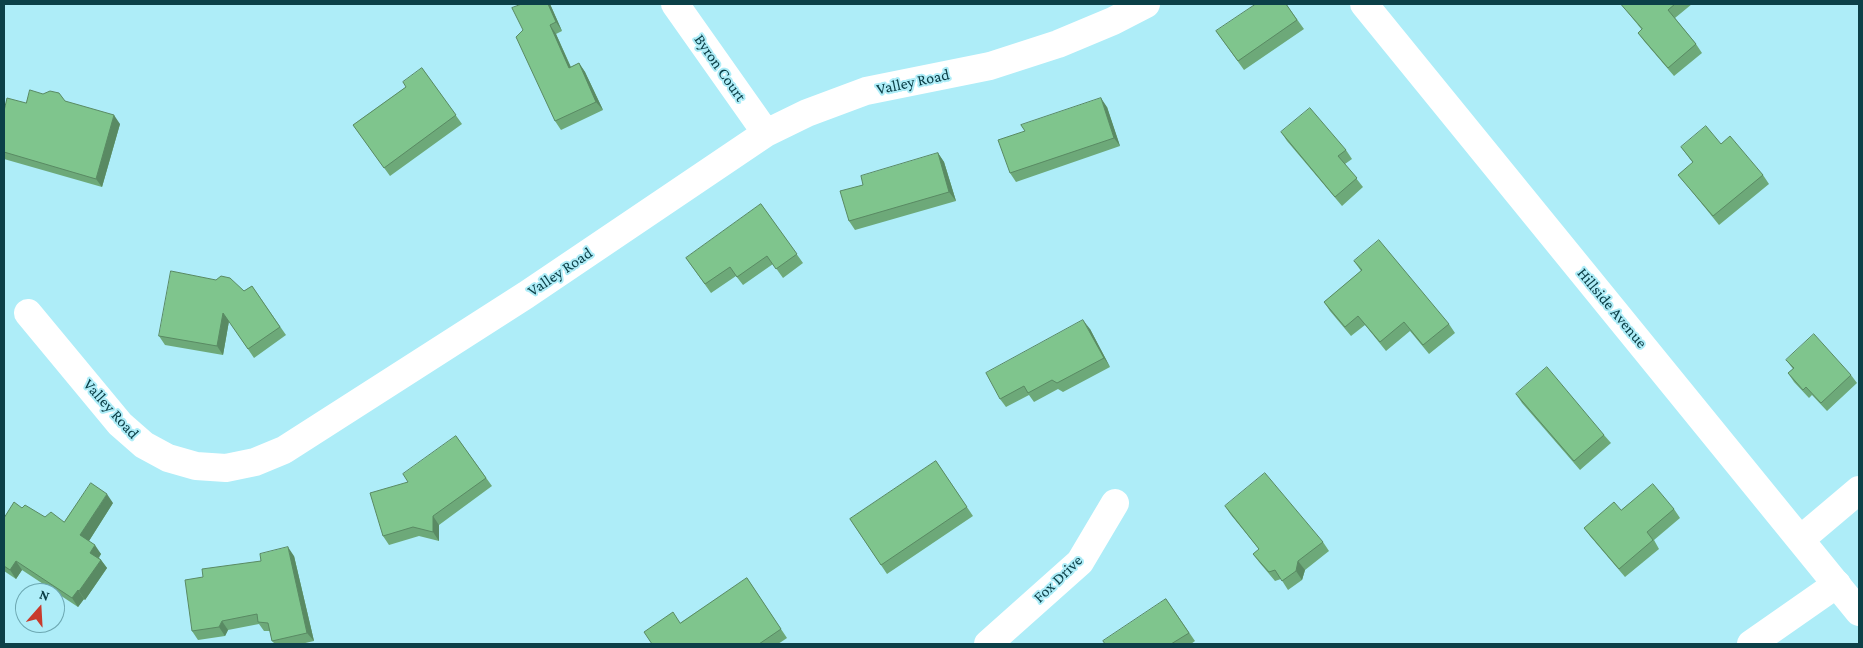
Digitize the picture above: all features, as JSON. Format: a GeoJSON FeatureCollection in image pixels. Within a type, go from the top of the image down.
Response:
{"type":"FeatureCollection","features":[{"type":"Feature","properties":{"kind":"street","name":"Byron Court"},"geometry":{"type":"LineString","coordinates":[[675,4],[766,133]]}},
{"type":"Feature","properties":{"kind":"street","name":"Valley Road"},"geometry":{"type":"LineString","coordinates":[[28,313],[120,424],[144,445],[168,458],[196,466],[226,468],[255,462],[284,450],[526,295],[766,133],[807,112],[866,91],[990,66],[1058,44],[1113,21],[1146,4]]}},
{"type":"Feature","properties":{"kind":"street","name":"Hillside Avenue"},"geometry":{"type":"LineString","coordinates":[[1364,4],[1802,539],[1859,612]]}},
{"type":"Feature","properties":{"kind":"street"},"geometry":{"type":"LineString","coordinates":[[1802,539],[1859,490]]}},
{"type":"Feature","properties":{"kind":"street","name":"Fox Drive"},"geometry":{"type":"LineString","coordinates":[[988,644],[1080,562],[1115,503]]}},
{"type":"Feature","properties":{"kind":"street"},"geometry":{"type":"LineString","coordinates":[[1751,644],[1837,584]]}},
{"type":"Feature","properties":{"kind":"building"},"geometry":{"type":"Polygon","coordinates":[[[522,4],[548,4],[556,22],[550,25],[569,68],[579,63],[596,102],[555,121],[516,37],[523,30],[512,8],[522,4]]]}},
{"type":"Feature","properties":{"kind":"building"},"geometry":{"type":"Polygon","coordinates":[[[1256,4],[1286,4],[1297,20],[1238,61],[1216,31],[1256,4]]]}},
{"type":"Feature","properties":{"kind":"building"},"geometry":{"type":"Polygon","coordinates":[[[1621,4],[1675,4],[1668,10],[1696,44],[1668,68],[1638,33],[1642,29],[1621,4]]]}},
{"type":"Feature","properties":{"kind":"building"},"geometry":{"type":"Polygon","coordinates":[[[422,68],[456,115],[384,168],[353,125],[406,87],[403,82],[422,68]]]}},
{"type":"Feature","properties":{"kind":"building"},"geometry":{"type":"Polygon","coordinates":[[[30,90],[43,94],[50,91],[59,93],[65,101],[114,115],[96,179],[4,152],[4,111],[7,98],[26,103],[30,90]]]}},
{"type":"Feature","properties":{"kind":"building"},"geometry":{"type":"Polygon","coordinates":[[[1101,98],[1114,138],[1010,173],[998,140],[1025,131],[1021,125],[1101,98]]]}},
{"type":"Feature","properties":{"kind":"building"},"geometry":{"type":"Polygon","coordinates":[[[1310,108],[1346,150],[1338,156],[1357,178],[1335,197],[1281,132],[1310,108]]]}},
{"type":"Feature","properties":{"kind":"building"},"geometry":{"type":"Polygon","coordinates":[[[1706,126],[1721,144],[1730,136],[1763,175],[1713,216],[1678,175],[1693,162],[1681,147],[1706,126]]]}},
{"type":"Feature","properties":{"kind":"building"},"geometry":{"type":"Polygon","coordinates":[[[938,153],[949,192],[849,221],[840,191],[863,185],[861,176],[938,153]]]}},
{"type":"Feature","properties":{"kind":"building"},"geometry":{"type":"Polygon","coordinates":[[[761,204],[797,254],[776,269],[767,256],[737,277],[730,267],[705,284],[686,258],[761,204]]]}},
{"type":"Feature","properties":{"kind":"building"},"geometry":{"type":"Polygon","coordinates":[[[1379,240],[1449,324],[1423,345],[1404,322],[1380,342],[1358,316],[1345,327],[1324,302],[1362,270],[1354,261],[1379,240]]]}},
{"type":"Feature","properties":{"kind":"building"},"geometry":{"type":"Polygon","coordinates":[[[171,271],[216,280],[221,276],[230,278],[244,291],[252,286],[280,327],[248,349],[223,313],[217,346],[159,336],[171,271]]]}},
{"type":"Feature","properties":{"kind":"building"},"geometry":{"type":"Polygon","coordinates":[[[1083,320],[1104,358],[1057,383],[1052,380],[1028,393],[1024,386],[1000,399],[986,373],[1083,320]]]}},
{"type":"Feature","properties":{"kind":"building"},"geometry":{"type":"Polygon","coordinates":[[[1814,334],[1851,375],[1821,403],[1806,387],[1803,390],[1788,373],[1794,368],[1786,360],[1814,334]]]}},
{"type":"Feature","properties":{"kind":"building"},"geometry":{"type":"Polygon","coordinates":[[[1547,367],[1604,435],[1574,461],[1516,394],[1547,367]]]}},
{"type":"Feature","properties":{"kind":"building"},"geometry":{"type":"Polygon","coordinates":[[[456,436],[486,478],[433,516],[433,532],[413,527],[383,536],[370,493],[408,482],[403,474],[456,436]]]}},
{"type":"Feature","properties":{"kind":"building"},"geometry":{"type":"Polygon","coordinates":[[[936,461],[967,507],[881,565],[850,519],[936,461]]]}},
{"type":"Feature","properties":{"kind":"building"},"geometry":{"type":"Polygon","coordinates":[[[1265,473],[1323,542],[1298,561],[1296,571],[1282,581],[1275,570],[1269,572],[1253,554],[1259,549],[1225,506],[1265,473]]]}},
{"type":"Feature","properties":{"kind":"building"},"geometry":{"type":"Polygon","coordinates":[[[91,483],[107,494],[80,535],[95,545],[90,553],[101,560],[72,598],[65,593],[65,583],[49,583],[16,561],[10,570],[4,566],[4,518],[14,502],[22,508],[25,505],[45,517],[51,512],[64,522],[91,483]]]}},
{"type":"Feature","properties":{"kind":"building"},"geometry":{"type":"Polygon","coordinates":[[[1653,484],[1674,509],[1647,532],[1653,540],[1619,569],[1584,528],[1614,502],[1621,510],[1653,484]]]}},
{"type":"Feature","properties":{"kind":"building"},"geometry":{"type":"Polygon","coordinates":[[[288,547],[307,633],[272,641],[268,623],[258,622],[257,614],[222,621],[219,627],[192,631],[185,580],[203,577],[202,569],[261,561],[260,554],[288,547]]]}},
{"type":"Feature","properties":{"kind":"building"},"geometry":{"type":"Polygon","coordinates":[[[747,578],[781,629],[759,644],[652,644],[644,632],[673,612],[680,623],[747,578]]]}},
{"type":"Feature","properties":{"kind":"building"},"geometry":{"type":"Polygon","coordinates":[[[1166,599],[1189,633],[1171,644],[1105,644],[1103,641],[1166,599]]]}}]}
